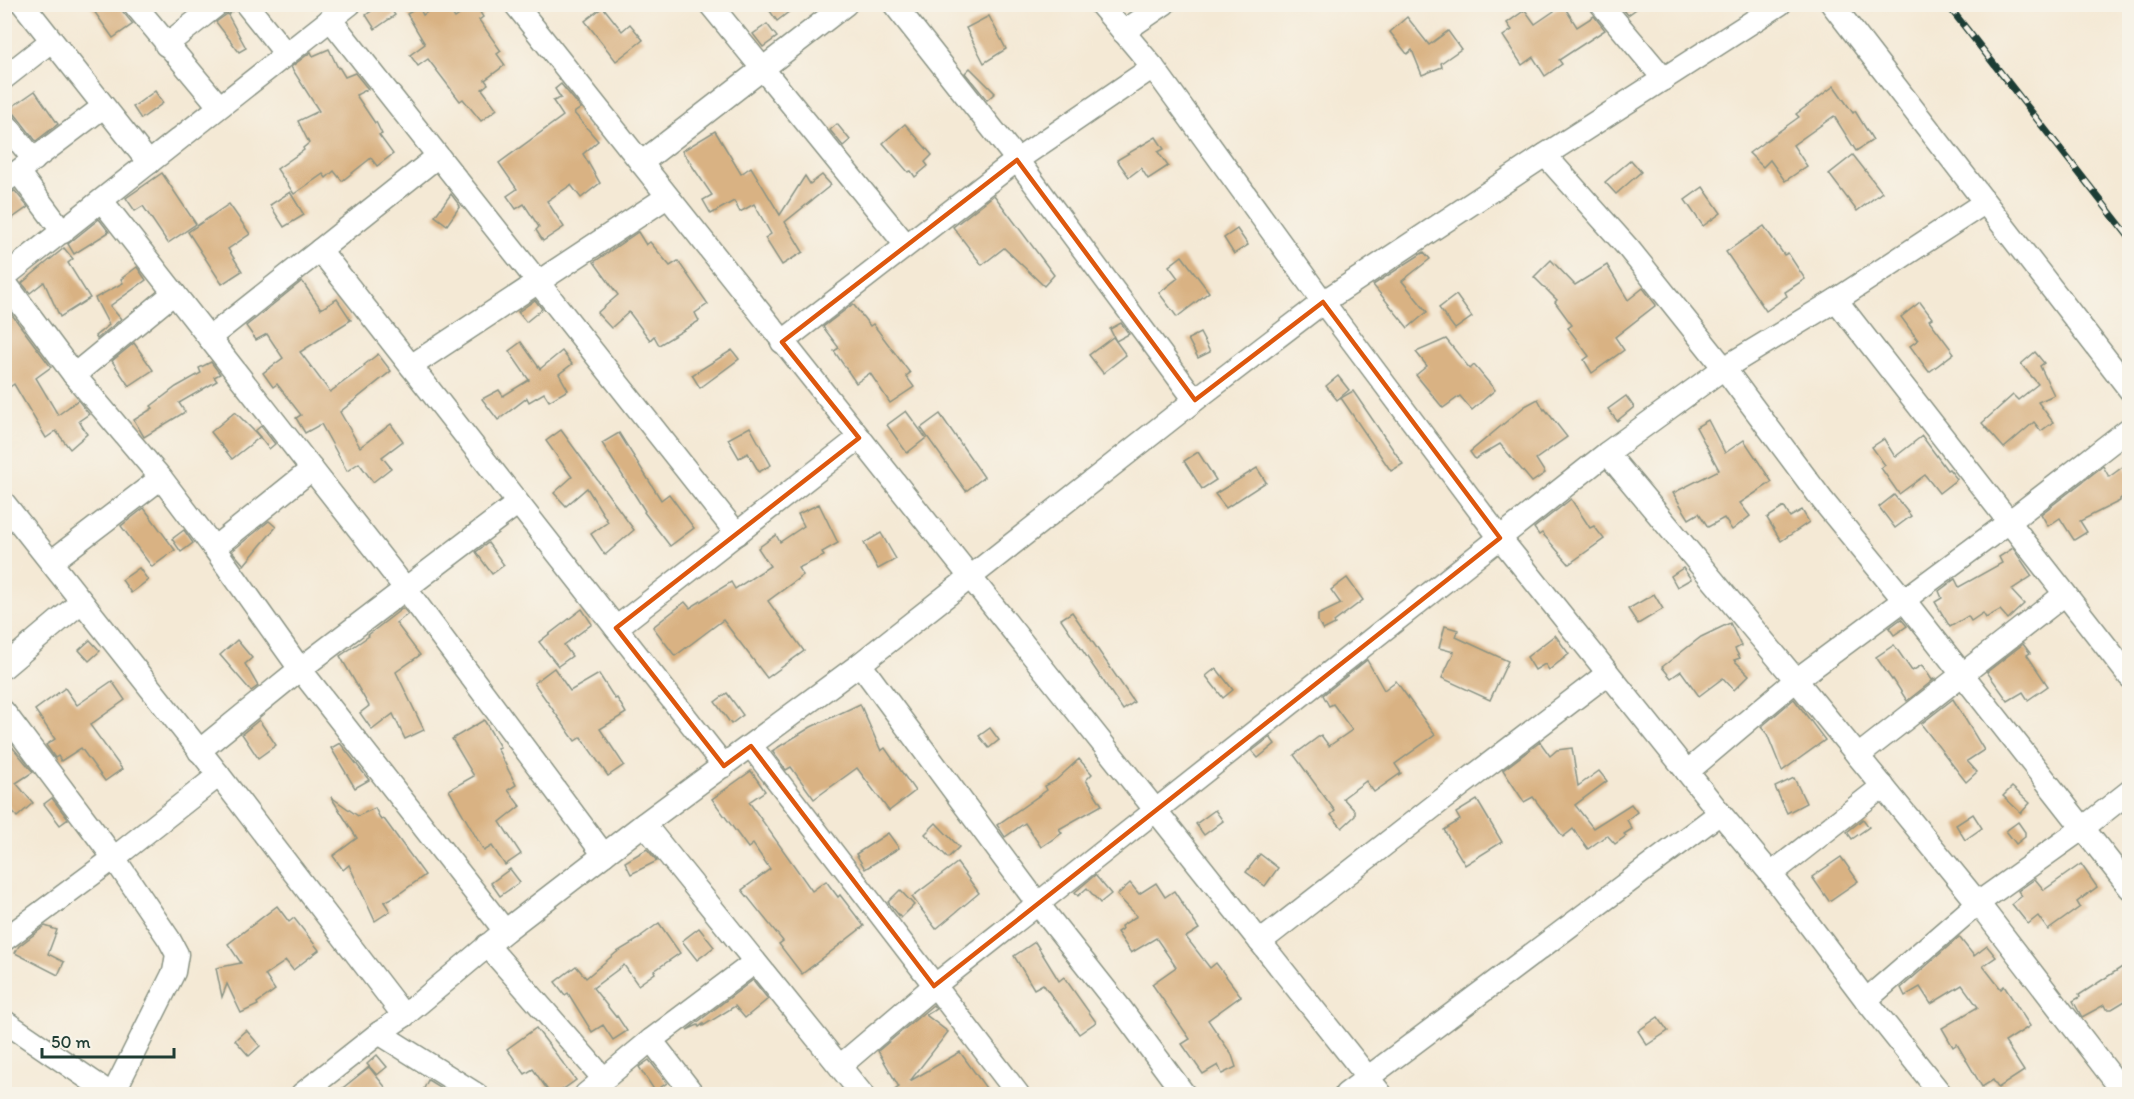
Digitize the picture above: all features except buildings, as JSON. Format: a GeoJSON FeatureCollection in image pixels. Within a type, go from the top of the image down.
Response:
{"type":"FeatureCollection","features":[{"type":"Feature","properties":{"kind":"street"},"geometry":{"type":"LineString","coordinates":[[23,4],[149,164]]}},
{"type":"Feature","properties":{"kind":"street"},"geometry":{"type":"LineString","coordinates":[[134,4],[219,106]]}},
{"type":"Feature","properties":{"kind":"street"},"geometry":{"type":"LineString","coordinates":[[166,45],[218,4]]}},
{"type":"Feature","properties":{"kind":"street"},"geometry":{"type":"LineString","coordinates":[[246,4],[286,54]]}},
{"type":"Feature","properties":{"kind":"street"},"geometry":{"type":"LineString","coordinates":[[350,4],[4,279],[74,375],[160,478],[214,548],[300,669],[505,931]]}},
{"type":"Feature","properties":{"kind":"street"},"geometry":{"type":"LineString","coordinates":[[515,4],[1374,1086]]}},
{"type":"Feature","properties":{"kind":"street"},"geometry":{"type":"LineString","coordinates":[[710,4],[906,245]]}},
{"type":"Feature","properties":{"kind":"street"},"geometry":{"type":"LineString","coordinates":[[641,164],[846,4]]}},
{"type":"Feature","properties":{"kind":"street"},"geometry":{"type":"LineString","coordinates":[[894,4],[1017,160],[1195,400]]}},
{"type":"Feature","properties":{"kind":"street"},"geometry":{"type":"LineString","coordinates":[[1100,4],[1153,67],[1323,302],[1500,538],[1607,674],[1771,874],[1941,1095]]}},
{"type":"Feature","properties":{"kind":"street"},"geometry":{"type":"LineString","coordinates":[[1123,32],[1164,4]]}},
{"type":"Feature","properties":{"kind":"street"},"geometry":{"type":"LineString","coordinates":[[1601,4],[1664,79]]}},
{"type":"Feature","properties":{"kind":"street"},"geometry":{"type":"LineString","coordinates":[[302,1095],[379,1033],[404,1016],[505,931],[971,579],[1195,400],[1323,302],[1545,155],[1780,4]]}},
{"type":"Feature","properties":{"kind":"street"},"geometry":{"type":"LineString","coordinates":[[1842,8],[1984,203],[2130,390]]}},
{"type":"Feature","properties":{"kind":"street"},"geometry":{"type":"LineString","coordinates":[[330,19],[737,534]]}},
{"type":"Feature","properties":{"kind":"street"},"geometry":{"type":"LineString","coordinates":[[4,78],[51,41]]}},
{"type":"Feature","properties":{"kind":"street"},"geometry":{"type":"LineString","coordinates":[[782,342],[1017,160],[1153,67]]}},
{"type":"Feature","properties":{"kind":"street"},"geometry":{"type":"LineString","coordinates":[[19,171],[103,106]]}},
{"type":"Feature","properties":{"kind":"street"},"geometry":{"type":"LineString","coordinates":[[4,122],[19,171],[63,232]]}},
{"type":"Feature","properties":{"kind":"street"},"geometry":{"type":"LineString","coordinates":[[1545,155],[1629,249],[1724,368],[1823,501],[1904,600],[2130,888]]}},
{"type":"Feature","properties":{"kind":"street"},"geometry":{"type":"LineString","coordinates":[[209,338],[438,156]]}},
{"type":"Feature","properties":{"kind":"street"},"geometry":{"type":"LineString","coordinates":[[411,366],[667,197]]}},
{"type":"Feature","properties":{"kind":"street"},"geometry":{"type":"LineString","coordinates":[[102,201],[405,588],[604,855]]}},
{"type":"Feature","properties":{"kind":"street"},"geometry":{"type":"LineString","coordinates":[[840,1066],[934,986],[1607,453],[1724,368],[1836,300],[1984,203]]}},
{"type":"Feature","properties":{"kind":"street"},"geometry":{"type":"LineString","coordinates":[[320,250],[724,766]]}},
{"type":"Feature","properties":{"kind":"street"},"geometry":{"type":"LineString","coordinates":[[74,375],[174,293]]}},
{"type":"Feature","properties":{"kind":"street"},"geometry":{"type":"LineString","coordinates":[[1836,300],[2130,677]]}},
{"type":"Feature","properties":{"kind":"street"},"geometry":{"type":"LineString","coordinates":[[1687,772],[1796,680],[2009,522],[2130,428]]}},
{"type":"Feature","properties":{"kind":"street"},"geometry":{"type":"LineString","coordinates":[[616,628],[859,438]]}},
{"type":"Feature","properties":{"kind":"street"},"geometry":{"type":"LineString","coordinates":[[1607,453],[1978,903],[2125,1095]]}},
{"type":"Feature","properties":{"kind":"street"},"geometry":{"type":"LineString","coordinates":[[214,548],[312,469]]}},
{"type":"Feature","properties":{"kind":"street"},"geometry":{"type":"LineString","coordinates":[[51,562],[160,478]]}},
{"type":"Feature","properties":{"kind":"street"},"geometry":{"type":"LineString","coordinates":[[4,503],[219,775],[404,1016]]}},
{"type":"Feature","properties":{"kind":"street"},"geometry":{"type":"LineString","coordinates":[[199,751],[300,669],[518,503]]}},
{"type":"Feature","properties":{"kind":"street"},"geometry":{"type":"LineString","coordinates":[[1858,756],[2065,594]]}},
{"type":"Feature","properties":{"kind":"street"},"geometry":{"type":"LineString","coordinates":[[4,667],[81,602]]}},
{"type":"Feature","properties":{"kind":"street"},"geometry":{"type":"LineString","coordinates":[[860,664],[1038,904],[1120,1009],[1171,1090]]}},
{"type":"Feature","properties":{"kind":"street"},"geometry":{"type":"LineString","coordinates":[[1260,942],[1437,803],[1607,674]]}},
{"type":"Feature","properties":{"kind":"street"},"geometry":{"type":"LineString","coordinates":[[4,712],[114,858],[177,954],[174,972],[112,1095],[4,1021]]}},
{"type":"Feature","properties":{"kind":"street"},"geometry":{"type":"LineString","coordinates":[[751,746],[1018,1095]]}},
{"type":"Feature","properties":{"kind":"street"},"geometry":{"type":"LineString","coordinates":[[4,940],[114,858],[219,775]]}},
{"type":"Feature","properties":{"kind":"street"},"geometry":{"type":"LineString","coordinates":[[1771,874],[1883,786]]}},
{"type":"Feature","properties":{"kind":"street"},"geometry":{"type":"LineString","coordinates":[[1866,1000],[1978,903],[2083,828],[2130,790]]}},
{"type":"Feature","properties":{"kind":"street"},"geometry":{"type":"LineString","coordinates":[[1346,1095],[1374,1086],[1720,813]]}},
{"type":"Feature","properties":{"kind":"street"},"geometry":{"type":"LineString","coordinates":[[644,824],[862,1095]]}},
{"type":"Feature","properties":{"kind":"street"},"geometry":{"type":"LineString","coordinates":[[487,945],[604,1079]]}},
{"type":"Feature","properties":{"kind":"street"},"geometry":{"type":"LineString","coordinates":[[586,1095],[651,1041],[755,962]]}},
{"type":"Feature","properties":{"kind":"street"},"geometry":{"type":"LineString","coordinates":[[379,1033],[476,1095]]}},
{"type":"Feature","properties":{"kind":"street"},"geometry":{"type":"LineString","coordinates":[[651,1041],[693,1095]]}},
{"type":"Feature","properties":{"kind":"highlighted area"},"geometry":{"type":"Polygon","coordinates":[[[1017,160],[1195,400],[1323,302],[1500,538],[934,986],[751,746],[724,766],[616,628],[859,438],[782,342],[1017,160]]]}},
{"type":"Feature","properties":{"kind":"railway"},"geometry":{"type":"LineString","coordinates":[[1947,4],[2130,238]]}}]}
